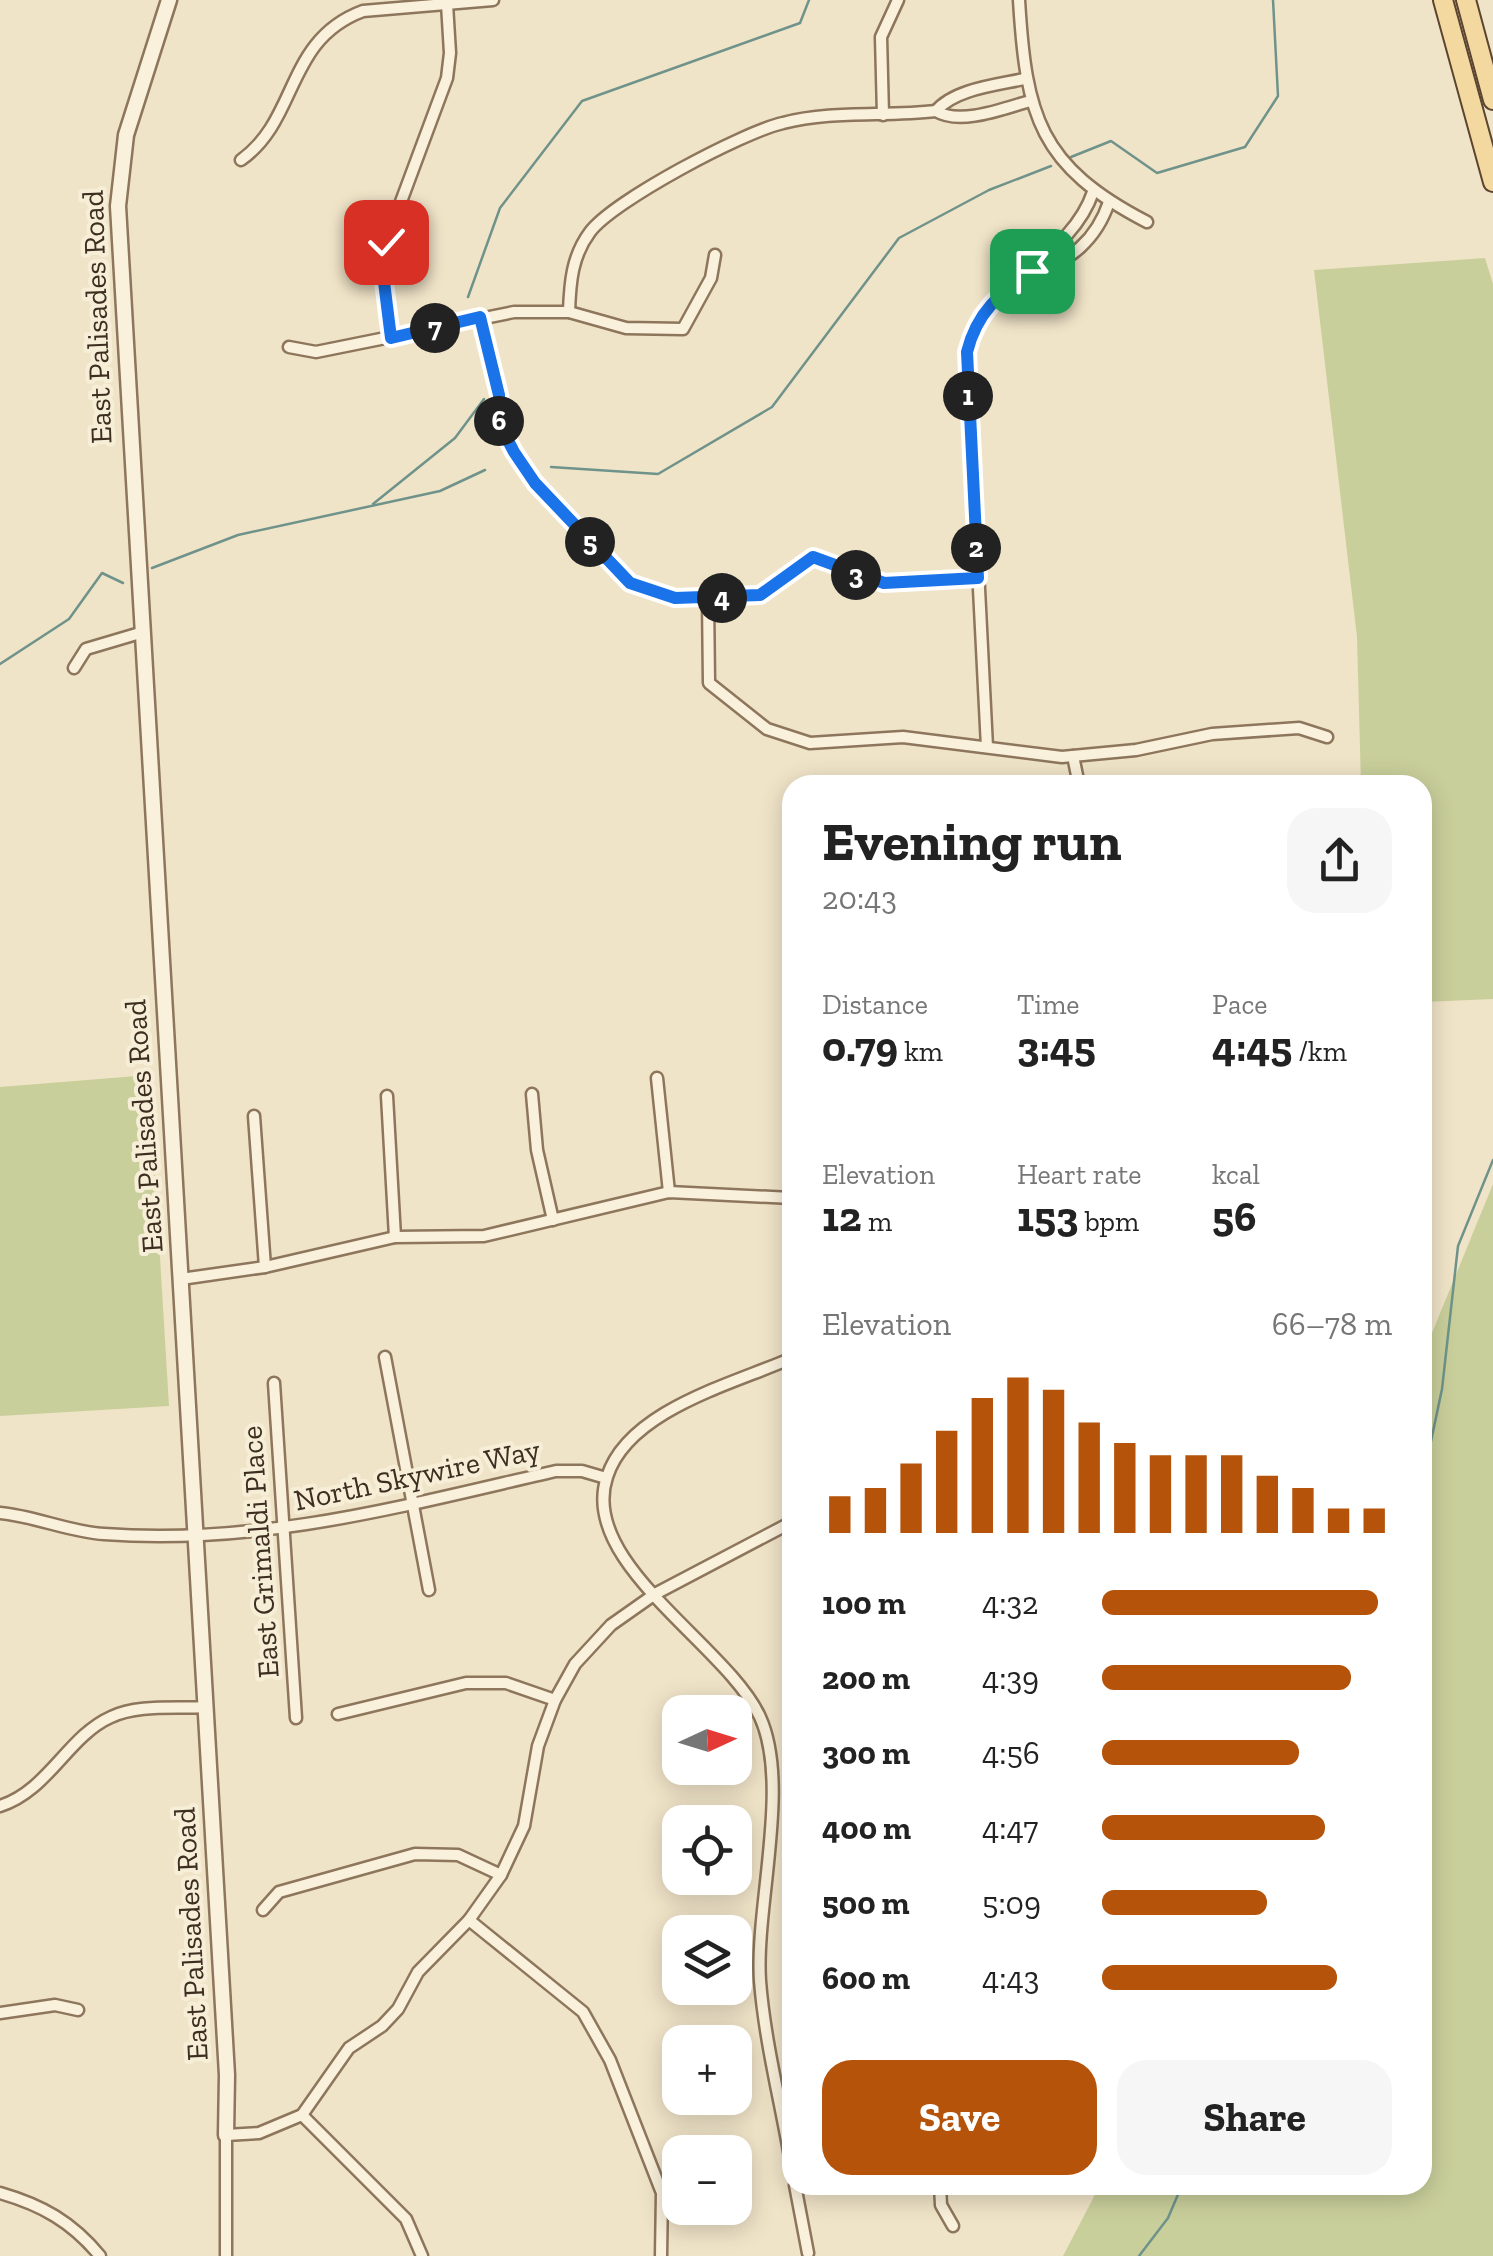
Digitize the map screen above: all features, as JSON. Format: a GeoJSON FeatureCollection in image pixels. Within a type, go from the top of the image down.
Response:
{"type":"FeatureCollection","features":[{"type":"Feature","properties":{"kind":"main road"},"geometry":{"type":"LineString","coordinates":[[1443,0],[1493,182]]}},
{"type":"Feature","properties":{"kind":"main road"},"geometry":{"type":"LineString","coordinates":[[1466,0],[1493,100]]}},
{"type":"Feature","properties":{"kind":"street","name":"East Palisades Road"},"geometry":{"type":"LineString","coordinates":[[169,0],[126,135],[118,191],[140,633],[227,2075],[226,2256]]}},
{"type":"Feature","properties":{"kind":"street"},"geometry":{"type":"LineString","coordinates":[[241,160],[258,148],[306,53],[329,28],[363,11],[493,0]]}},
{"type":"Feature","properties":{"kind":"street"},"geometry":{"type":"LineString","coordinates":[[883,114],[881,37],[898,0]]}},
{"type":"Feature","properties":{"kind":"street"},"geometry":{"type":"LineString","coordinates":[[1019,0],[1024,79],[1030,101],[1056,152],[1093,192],[1148,222]]}},
{"type":"Feature","properties":{"kind":"street"},"geometry":{"type":"LineString","coordinates":[[391,338],[383,274],[386,242],[446,78],[450,54],[447,4]]}},
{"type":"Feature","properties":{"kind":"street"},"geometry":{"type":"LineString","coordinates":[[936,110],[942,103],[976,90],[1024,79]]}},
{"type":"Feature","properties":{"kind":"street"},"geometry":{"type":"LineString","coordinates":[[569,312],[570,282],[581,245],[593,228],[743,137],[782,122],[936,110],[942,115],[978,115],[1030,101]]}},
{"type":"Feature","properties":{"kind":"street"},"geometry":{"type":"LineString","coordinates":[[1032,271],[1040,258],[1061,244],[1088,207],[1093,192]]}},
{"type":"Feature","properties":{"kind":"street"},"geometry":{"type":"LineString","coordinates":[[987,747],[967,352],[978,318],[994,300],[1032,271],[1081,250],[1104,218],[1108,202]]}},
{"type":"Feature","properties":{"kind":"street"},"geometry":{"type":"LineString","coordinates":[[288,347],[316,352],[480,317],[569,312],[626,328],[682,329],[711,278],[714,255]]}},
{"type":"Feature","properties":{"kind":"street"},"geometry":{"type":"LineString","coordinates":[[480,317],[499,395],[500,425],[535,483],[630,583],[661,595],[760,595],[813,557],[884,583],[978,578]]}},
{"type":"Feature","properties":{"kind":"street"},"geometry":{"type":"LineString","coordinates":[[708,598],[709,683],[767,729],[810,742],[903,737],[1073,756],[1136,750],[1212,734],[1299,728],[1327,736]]}},
{"type":"Feature","properties":{"kind":"street"},"geometry":{"type":"LineString","coordinates":[[74,668],[86,649],[140,633]]}},
{"type":"Feature","properties":{"kind":"street"},"geometry":{"type":"LineString","coordinates":[[1073,756],[1078,775]]}},
{"type":"Feature","properties":{"kind":"street"},"geometry":{"type":"LineString","coordinates":[[657,1078],[669,1192]]}},
{"type":"Feature","properties":{"kind":"street"},"geometry":{"type":"LineString","coordinates":[[532,1094],[537,1150],[553,1220]]}},
{"type":"Feature","properties":{"kind":"street"},"geometry":{"type":"LineString","coordinates":[[387,1096],[395,1237]]}},
{"type":"Feature","properties":{"kind":"street"},"geometry":{"type":"LineString","coordinates":[[254,1116],[266,1267]]}},
{"type":"Feature","properties":{"kind":"street"},"geometry":{"type":"LineString","coordinates":[[181,1280],[266,1267],[395,1237],[484,1236],[669,1192],[747,1200],[782,1198]]}},
{"type":"Feature","properties":{"kind":"street"},"geometry":{"type":"LineString","coordinates":[[385,1357],[429,1590]]}},
{"type":"Feature","properties":{"kind":"street"},"geometry":{"type":"LineString","coordinates":[[782,1362],[657,1417],[628,1438],[606,1478],[605,1516],[616,1550],[740,1684],[761,1719],[771,1765],[760,1980],[782,2110]]}},
{"type":"Feature","properties":{"kind":"street","name":"East Grimaldi Place"},"geometry":{"type":"LineString","coordinates":[[274,1383],[296,1718]]}},
{"type":"Feature","properties":{"kind":"street","name":"North Skywire Way"},"geometry":{"type":"LineString","coordinates":[[0,1512],[102,1534],[194,1535],[318,1526],[556,1471],[582,1471],[606,1478]]}},
{"type":"Feature","properties":{"kind":"street"},"geometry":{"type":"LineString","coordinates":[[226,2135],[259,2134],[302,2115],[349,2048],[390,2018],[418,1972],[469,1920],[500,1875],[524,1826],[538,1746],[555,1700],[575,1664],[611,1624],[656,1594],[782,1527]]}},
{"type":"Feature","properties":{"kind":"street"},"geometry":{"type":"LineString","coordinates":[[338,1714],[466,1683],[506,1684],[555,1700]]}},
{"type":"Feature","properties":{"kind":"street"},"geometry":{"type":"LineString","coordinates":[[0,1806],[46,1777],[99,1722],[114,1715],[206,1708]]}},
{"type":"Feature","properties":{"kind":"street"},"geometry":{"type":"LineString","coordinates":[[263,1910],[279,1892],[415,1854],[458,1855],[500,1875]]}},
{"type":"Feature","properties":{"kind":"street"},"geometry":{"type":"LineString","coordinates":[[469,1920],[583,2012],[610,2060],[662,2193],[661,2256]]}},
{"type":"Feature","properties":{"kind":"street"},"geometry":{"type":"LineString","coordinates":[[0,2012],[55,2006],[78,2010]]}},
{"type":"Feature","properties":{"kind":"street"},"geometry":{"type":"LineString","coordinates":[[302,2115],[406,2219],[422,2256]]}},
{"type":"Feature","properties":{"kind":"street"},"geometry":{"type":"LineString","coordinates":[[0,2192],[43,2206],[82,2234],[100,2256]]}},
{"type":"Feature","properties":{"kind":"street"},"geometry":{"type":"LineString","coordinates":[[798,2195],[808,2253]]}},
{"type":"Feature","properties":{"kind":"street"},"geometry":{"type":"LineString","coordinates":[[941,2195],[953,2226]]}},
{"type":"Feature","properties":{"kind":"green space"},"geometry":{"type":"Polygon","coordinates":[[[1485,258],[1493,284],[1493,999],[1432,1002],[1432,775],[1361,775],[1357,637],[1314,270],[1485,258]]]}},
{"type":"Feature","properties":{"kind":"green space"},"geometry":{"type":"Polygon","coordinates":[[[149,1075],[169,1406],[0,1416],[0,1087],[149,1075]]]}},
{"type":"Feature","properties":{"kind":"green space"},"geometry":{"type":"Polygon","coordinates":[[[1493,1184],[1493,2256],[1063,2256],[1095,2195],[1432,2195],[1432,1333],[1493,1184]]]}},
{"type":"Feature","properties":{"kind":"waterway"},"geometry":{"type":"LineString","coordinates":[[468,297],[500,208],[582,101],[800,23],[809,0]]}},
{"type":"Feature","properties":{"kind":"waterway"},"geometry":{"type":"LineString","coordinates":[[1071,157],[1111,141],[1157,173],[1245,147],[1278,96],[1273,0]]}},
{"type":"Feature","properties":{"kind":"waterway"},"geometry":{"type":"LineString","coordinates":[[551,467],[658,474],[772,407],[899,238],[989,190],[1051,166]]}},
{"type":"Feature","properties":{"kind":"waterway"},"geometry":{"type":"LineString","coordinates":[[373,504],[455,438],[484,399]]}},
{"type":"Feature","properties":{"kind":"waterway"},"geometry":{"type":"LineString","coordinates":[[152,568],[238,535],[440,491],[485,470]]}},
{"type":"Feature","properties":{"kind":"waterway"},"geometry":{"type":"LineString","coordinates":[[0,664],[69,619],[102,573],[123,583]]}},
{"type":"Feature","properties":{"kind":"waterway"},"geometry":{"type":"LineString","coordinates":[[1432,1436],[1442,1389],[1458,1246],[1493,1160]]}},
{"type":"Feature","properties":{"kind":"waterway"},"geometry":{"type":"LineString","coordinates":[[1139,2256],[1168,2218],[1178,2195]]}},
{"type":"Feature","properties":{"kind":"route"},"geometry":{"type":"LineString","coordinates":[[386,242],[383,274],[391,338],[480,317],[499,395],[500,425],[535,483],[630,583],[675,598],[760,595],[780,585],[813,557],[884,583],[978,578],[967,352],[978,318],[1012,284],[1032,271]]}}]}
